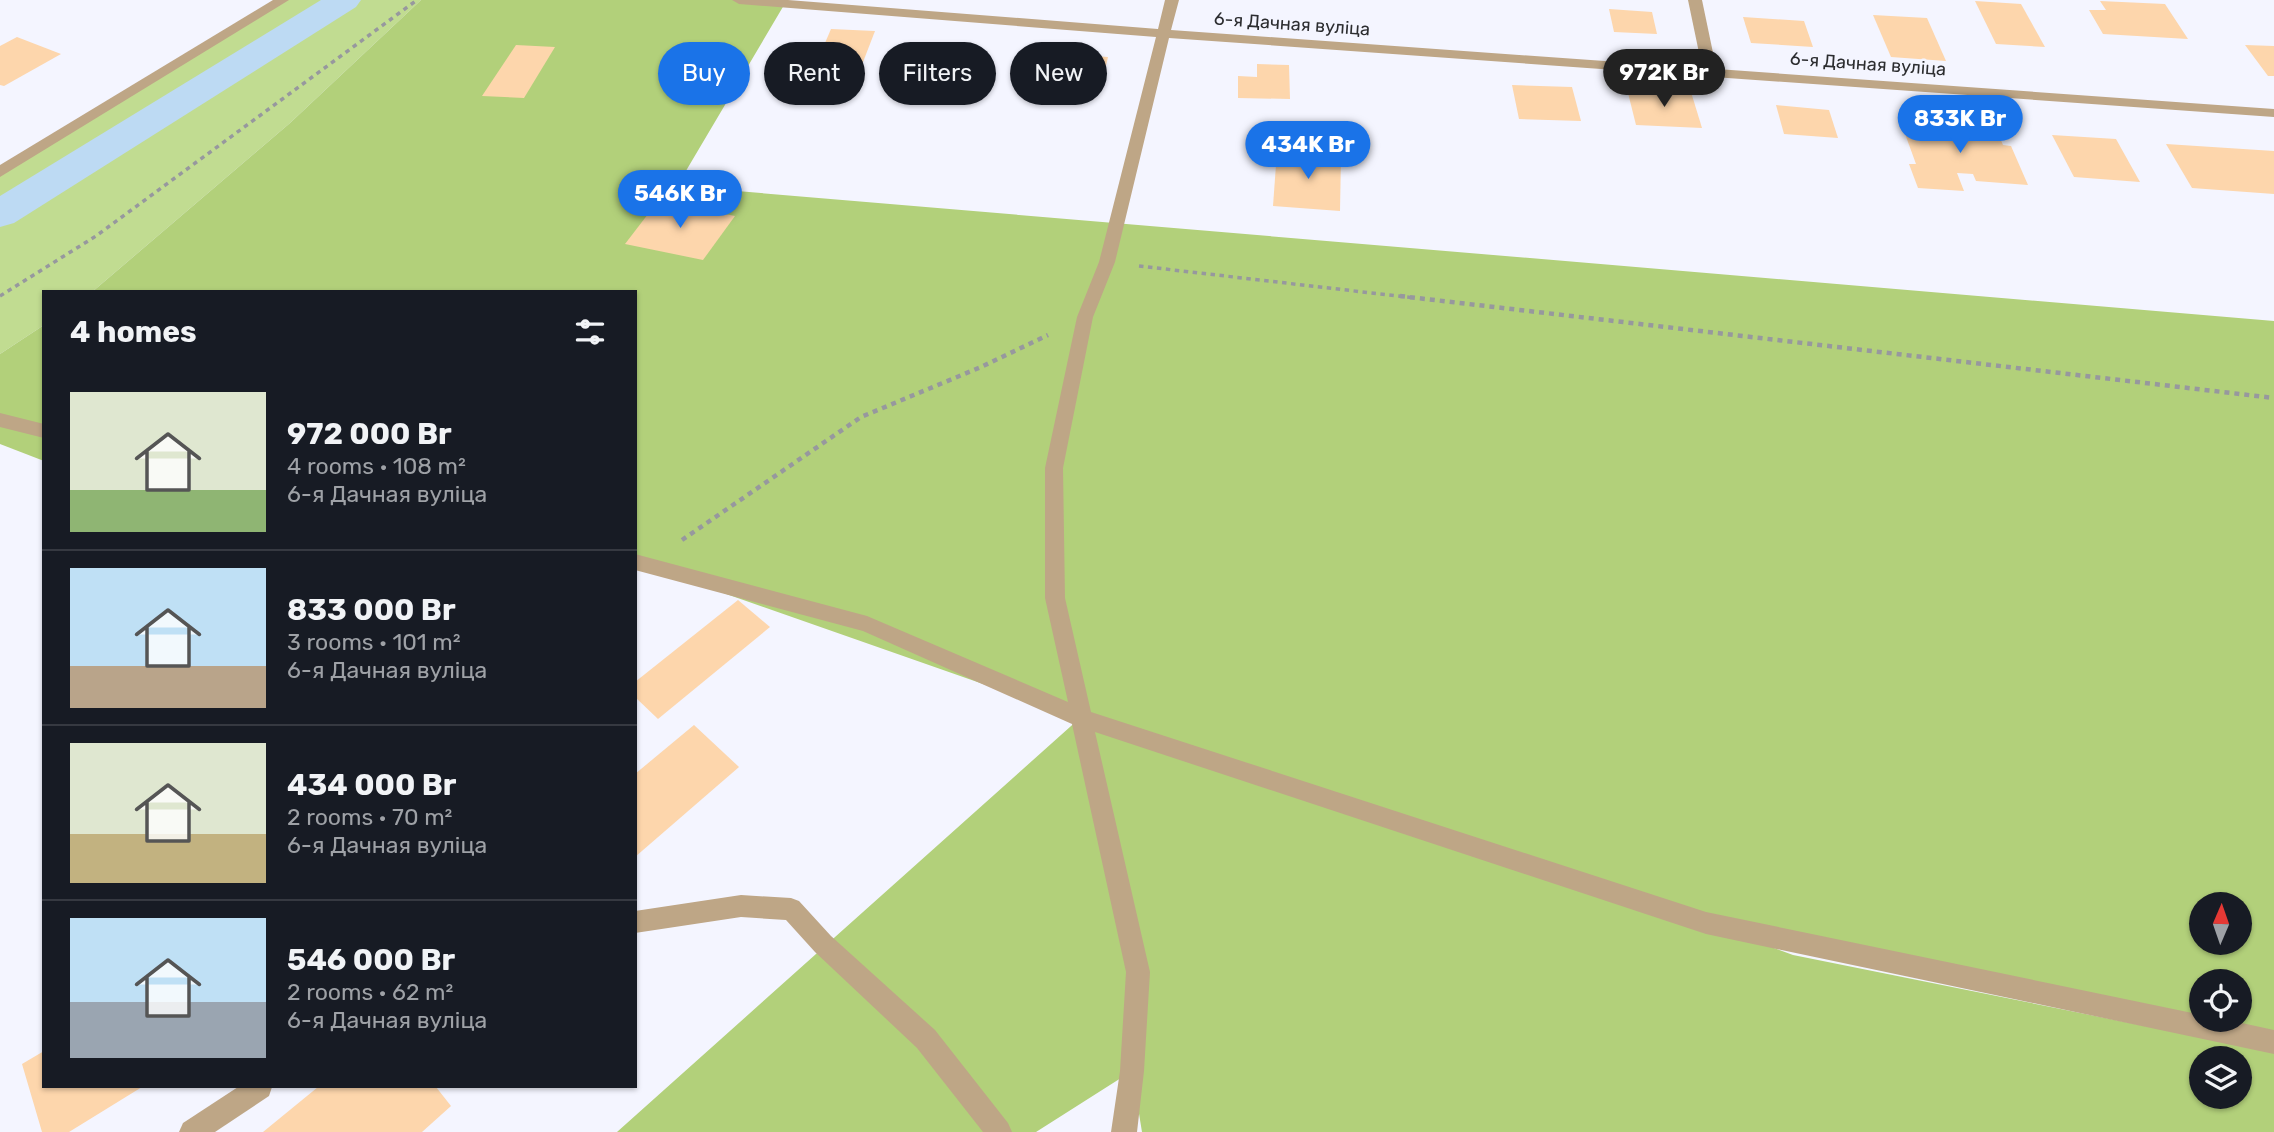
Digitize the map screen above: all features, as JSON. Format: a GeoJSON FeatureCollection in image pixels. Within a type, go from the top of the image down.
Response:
{"type":"FeatureCollection","features":[{"type":"Feature","properties":{"kind":"street"},"geometry":{"type":"LineString","coordinates":[[0,172],[282,0]]}},
{"type":"Feature","properties":{"kind":"street","name":"6-я Дачная вуліца"},"geometry":{"type":"LineString","coordinates":[[739,0],[1165,34],[2274,113]]}},
{"type":"Feature","properties":{"kind":"street"},"geometry":{"type":"LineString","coordinates":[[1124,1132],[1132,1071],[1138,972],[1055,598],[1054,468],[1085,317],[1107,262],[1172,0]]}},
{"type":"Feature","properties":{"kind":"street"},"geometry":{"type":"LineString","coordinates":[[1695,0],[1710,72]]}},
{"type":"Feature","properties":{"kind":"street"},"geometry":{"type":"LineString","coordinates":[[0,420],[42,430]]}},
{"type":"Feature","properties":{"kind":"street"},"geometry":{"type":"LineString","coordinates":[[641,563],[867,624],[1080,718],[1706,923],[2274,1042]]}},
{"type":"Feature","properties":{"kind":"street"},"geometry":{"type":"LineString","coordinates":[[637,922],[741,906],[791,909],[823,944],[926,1039],[999,1132]]}},
{"type":"Feature","properties":{"kind":"street"},"geometry":{"type":"LineString","coordinates":[[192,1132],[258,1088]]}},
{"type":"Feature","properties":{"kind":"path"},"geometry":{"type":"LineString","coordinates":[[0,296],[96,236],[417,0]]}},
{"type":"Feature","properties":{"kind":"path"},"geometry":{"type":"LineString","coordinates":[[1107,262],[2274,398]]}},
{"type":"Feature","properties":{"kind":"path"},"geometry":{"type":"LineString","coordinates":[[641,563],[861,417],[981,367],[1085,317]]}},
{"type":"Feature","properties":{"kind":"green space"},"geometry":{"type":"Polygon","coordinates":[[[282,0],[421,0],[290,123],[94,290],[42,290],[42,326],[0,354],[0,172],[282,0]]]}},
{"type":"Feature","properties":{"kind":"green space"},"geometry":{"type":"Polygon","coordinates":[[[421,0],[787,0],[750,63],[750,42],[658,42],[658,105],[725,105],[677,186],[2274,321],[2274,1042],[2226,1032],[2252,1032],[2252,969],[2189,969],[2189,1024],[1712,925],[1793,955],[2244,1046],[2189,1046],[2189,1109],[2252,1109],[2252,1048],[2274,1052],[2274,1132],[1142,1132],[1132,1071],[1036,1132],[617,1132],[1080,718],[637,563],[637,290],[94,290],[290,123],[421,0]]]}},
{"type":"Feature","properties":{"kind":"green space"},"geometry":{"type":"Polygon","coordinates":[[[42,326],[42,460],[0,444],[0,354],[42,326]]]}},
{"type":"Feature","properties":{"kind":"building"},"geometry":{"type":"Polygon","coordinates":[[[1975,1],[2021,4],[2045,47],[1996,44],[1975,1]]]}},
{"type":"Feature","properties":{"kind":"building"},"geometry":{"type":"Polygon","coordinates":[[[2100,1],[2165,4],[2188,39],[2103,34],[2089,10],[2106,10],[2100,1]]]}},
{"type":"Feature","properties":{"kind":"building"},"geometry":{"type":"Polygon","coordinates":[[[1609,9],[1652,12],[1657,34],[1614,32],[1609,9]]]}},
{"type":"Feature","properties":{"kind":"building"},"geometry":{"type":"Polygon","coordinates":[[[1873,15],[1927,18],[1946,61],[1891,57],[1873,15]]]}},
{"type":"Feature","properties":{"kind":"building"},"geometry":{"type":"Polygon","coordinates":[[[1743,17],[1804,21],[1813,47],[1751,43],[1743,17]]]}},
{"type":"Feature","properties":{"kind":"building"},"geometry":{"type":"Polygon","coordinates":[[[831,29],[875,31],[865,57],[865,42],[825,42],[831,29]]]}},
{"type":"Feature","properties":{"kind":"building"},"geometry":{"type":"Polygon","coordinates":[[[17,37],[61,54],[4,86],[0,85],[0,46],[17,37]]]}},
{"type":"Feature","properties":{"kind":"building"},"geometry":{"type":"Polygon","coordinates":[[[516,45],[555,47],[524,98],[482,96],[516,45]]]}},
{"type":"Feature","properties":{"kind":"building"},"geometry":{"type":"Polygon","coordinates":[[[2245,45],[2274,46],[2274,76],[2268,76],[2245,45]]]}},
{"type":"Feature","properties":{"kind":"building"},"geometry":{"type":"Polygon","coordinates":[[[1257,64],[1289,65],[1290,99],[1238,98],[1238,76],[1257,77],[1257,64]]]}},
{"type":"Feature","properties":{"kind":"building"},"geometry":{"type":"Polygon","coordinates":[[[1512,85],[1572,87],[1581,121],[1519,119],[1512,85]]]}},
{"type":"Feature","properties":{"kind":"building"},"geometry":{"type":"Polygon","coordinates":[[[1627,89],[1691,92],[1702,128],[1636,125],[1627,89]]]}},
{"type":"Feature","properties":{"kind":"building"},"geometry":{"type":"Polygon","coordinates":[[[1776,105],[1829,110],[1838,138],[1784,134],[1776,105]]]}},
{"type":"Feature","properties":{"kind":"building"},"geometry":{"type":"Polygon","coordinates":[[[1900,120],[1975,126],[1973,121],[1993,122],[2003,145],[2011,146],[2028,185],[1976,181],[1973,174],[1957,173],[1964,191],[1918,188],[1909,164],[1916,164],[1900,120]]]}},
{"type":"Feature","properties":{"kind":"building"},"geometry":{"type":"Polygon","coordinates":[[[2052,135],[2116,139],[2140,182],[2074,177],[2052,135]]]}},
{"type":"Feature","properties":{"kind":"building"},"geometry":{"type":"Polygon","coordinates":[[[2166,144],[2274,151],[2274,194],[2192,188],[2166,144]]]}},
{"type":"Feature","properties":{"kind":"building"},"geometry":{"type":"Polygon","coordinates":[[[1277,151],[1341,156],[1340,211],[1273,206],[1277,151]]]}},
{"type":"Feature","properties":{"kind":"building"},"geometry":{"type":"Polygon","coordinates":[[[658,201],[735,216],[703,260],[625,244],[658,201]]]}},
{"type":"Feature","properties":{"kind":"building"},"geometry":{"type":"Polygon","coordinates":[[[738,600],[770,627],[658,719],[637,699],[637,680],[738,600]]]}},
{"type":"Feature","properties":{"kind":"building"},"geometry":{"type":"Polygon","coordinates":[[[694,725],[739,767],[637,855],[637,772],[694,725]]]}},
{"type":"Feature","properties":{"kind":"building"},"geometry":{"type":"Polygon","coordinates":[[[42,1052],[42,1088],[140,1088],[69,1132],[42,1132],[22,1064],[42,1052]]]}},
{"type":"Feature","properties":{"kind":"building"},"geometry":{"type":"Polygon","coordinates":[[[317,1088],[437,1088],[451,1106],[422,1132],[263,1132],[317,1088]]]}},
{"type":"Feature","properties":{"kind":"waterway"},"geometry":{"type":"LineString","coordinates":[[0,214],[344,0]]}}]}
